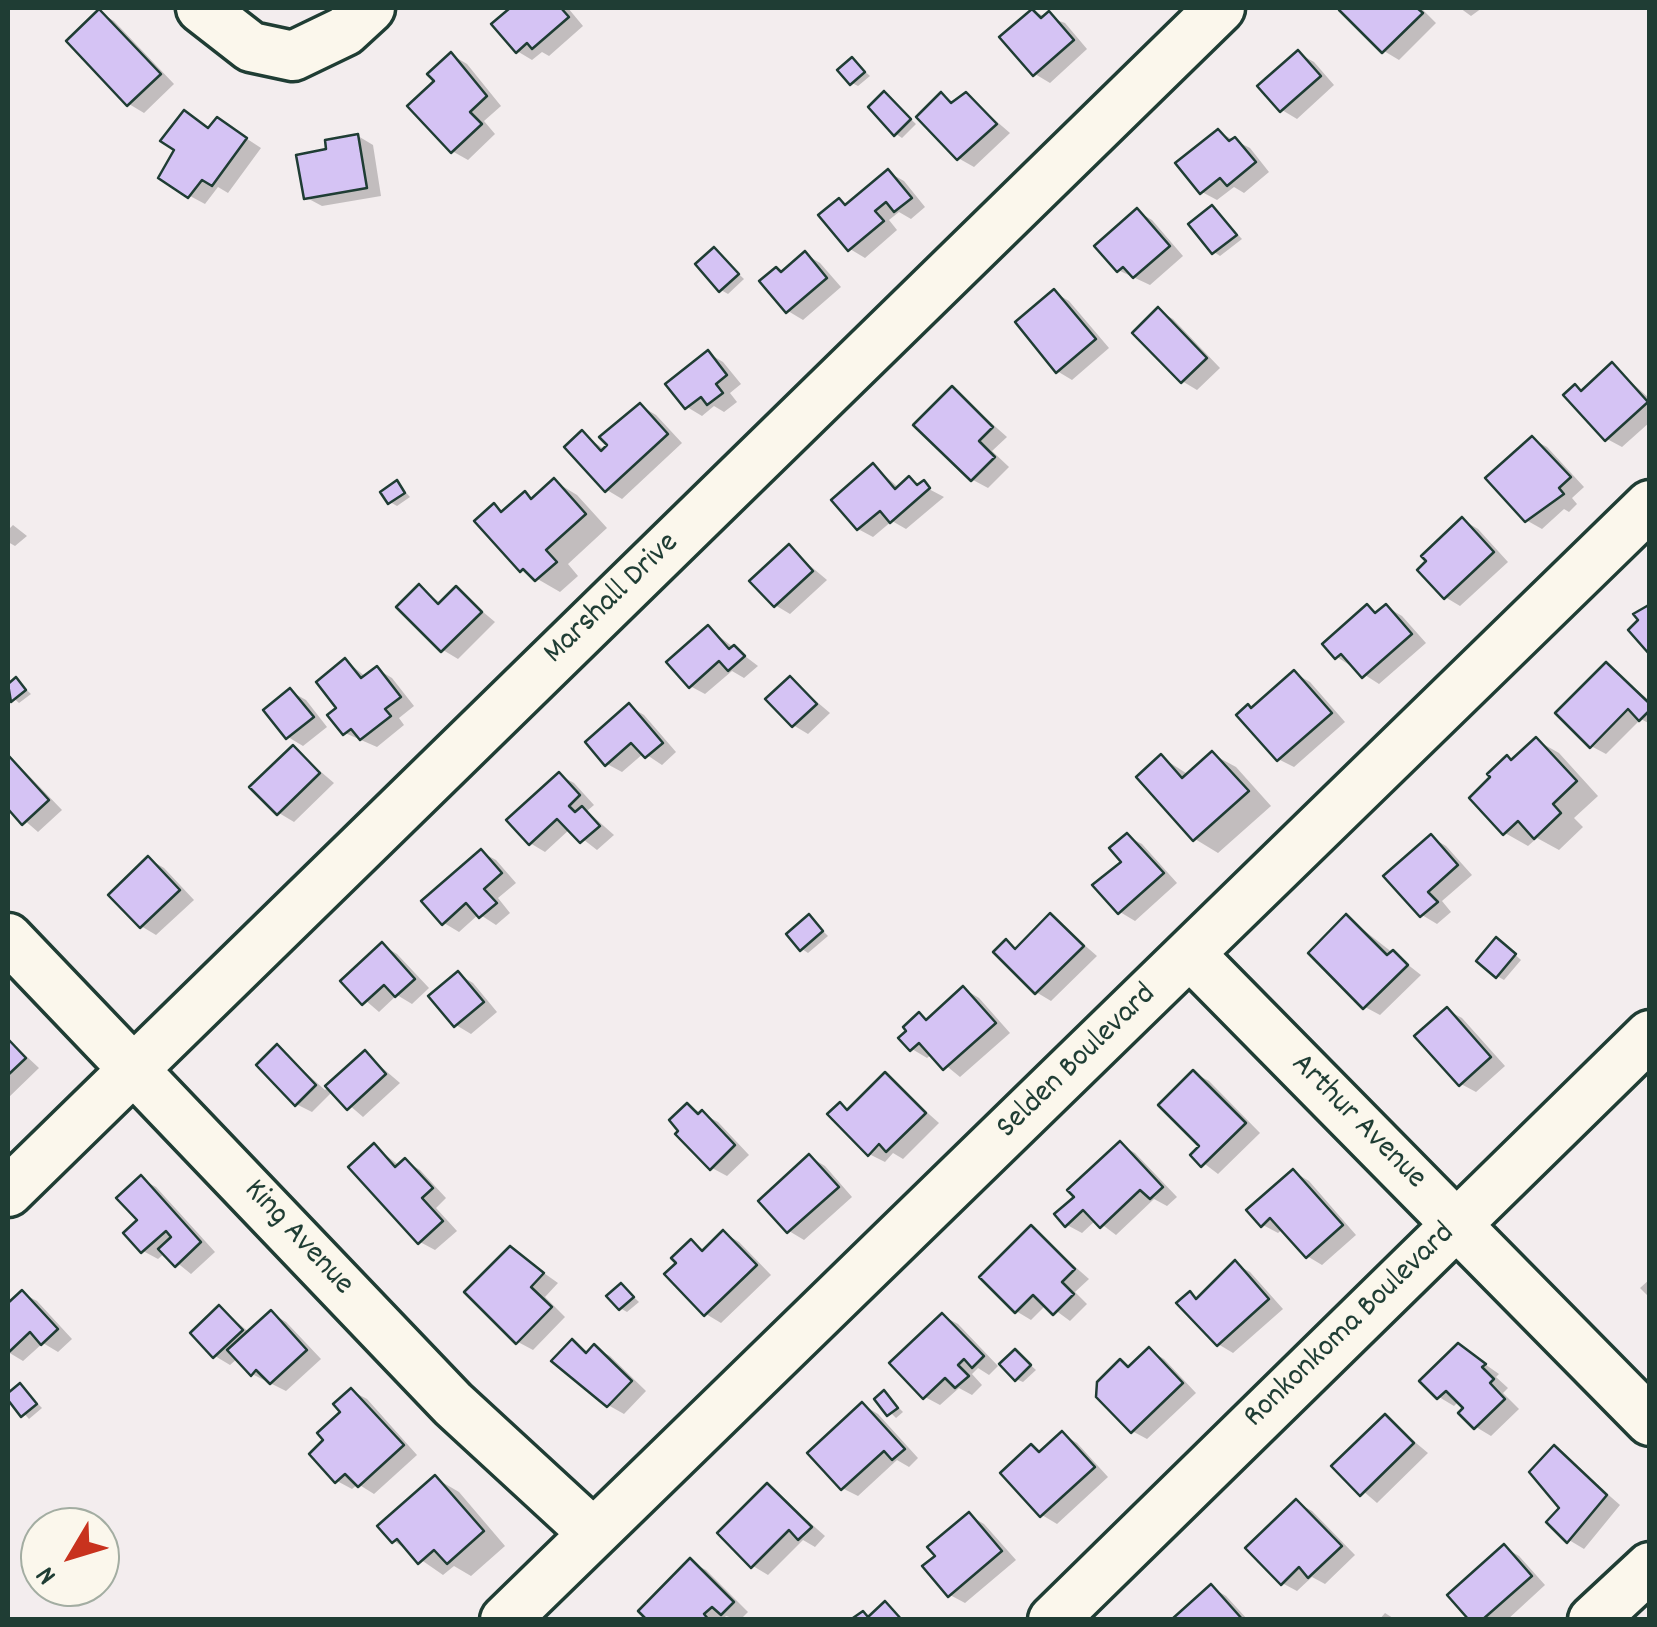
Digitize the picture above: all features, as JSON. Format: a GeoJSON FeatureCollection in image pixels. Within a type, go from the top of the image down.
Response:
{"type":"FeatureCollection","features":[{"type":"Feature","properties":{"kind":"street"},"geometry":{"type":"LineString","coordinates":[[201,8],[251,47],[293,56],[345,31],[370,8]]}},
{"type":"Feature","properties":{"kind":"street","name":"Marshall Drive"},"geometry":{"type":"LineString","coordinates":[[8,1192],[1220,8]]}},
{"type":"Feature","properties":{"kind":"street","name":"Selden Boulevard"},"geometry":{"type":"LineString","coordinates":[[505,1620],[1650,505]]}},
{"type":"Feature","properties":{"kind":"street","name":"King Avenue"},"geometry":{"type":"LineString","coordinates":[[8,938],[453,1404],[593,1534]]}},
{"type":"Feature","properties":{"kind":"street","name":"Arthur Avenue"},"geometry":{"type":"LineString","coordinates":[[1190,954],[1650,1421]]}},
{"type":"Feature","properties":{"kind":"street","name":"Ronkonkoma Boulevard"},"geometry":{"type":"LineString","coordinates":[[1052,1620],[1650,1035]]}},
{"type":"Feature","properties":{"kind":"street"},"geometry":{"type":"LineString","coordinates":[[1593,1620],[1650,1567]]}},
{"type":"Feature","properties":{"kind":"building"},"geometry":{"type":"Polygon","coordinates":[[[510,8],[561,8],[569,17],[532,49],[527,43],[516,53],[491,24],[510,8]]]}},
{"type":"Feature","properties":{"kind":"building"},"geometry":{"type":"Polygon","coordinates":[[[1417,8],[1423,13],[1382,53],[1339,10],[1417,8]]]}},
{"type":"Feature","properties":{"kind":"building"},"geometry":{"type":"Polygon","coordinates":[[[99,9],[161,74],[127,106],[66,41],[99,9]]]}},
{"type":"Feature","properties":{"kind":"building"},"geometry":{"type":"Polygon","coordinates":[[[1032,9],[1041,18],[1049,11],[1074,40],[1033,76],[999,37],[1032,9]]]}},
{"type":"Feature","properties":{"kind":"building"},"geometry":{"type":"Polygon","coordinates":[[[1298,50],[1321,76],[1280,112],[1257,86],[1298,50]]]}},
{"type":"Feature","properties":{"kind":"building"},"geometry":{"type":"Polygon","coordinates":[[[451,52],[487,96],[470,112],[482,124],[451,153],[407,106],[434,81],[427,74],[451,52]]]}},
{"type":"Feature","properties":{"kind":"building"},"geometry":{"type":"Polygon","coordinates":[[[852,57],[865,72],[850,85],[837,70],[852,57]]]}},
{"type":"Feature","properties":{"kind":"building"},"geometry":{"type":"Polygon","coordinates":[[[884,91],[911,119],[894,136],[868,107],[884,91]]]}},
{"type":"Feature","properties":{"kind":"building"},"geometry":{"type":"Polygon","coordinates":[[[941,92],[951,103],[966,92],[997,124],[957,160],[916,117],[941,92]]]}},
{"type":"Feature","properties":{"kind":"building"},"geometry":{"type":"Polygon","coordinates":[[[184,110],[208,128],[217,117],[247,138],[212,186],[202,180],[188,198],[158,178],[174,150],[160,141],[184,110]]]}},
{"type":"Feature","properties":{"kind":"building"},"geometry":{"type":"Polygon","coordinates":[[[1218,129],[1229,141],[1235,137],[1256,162],[1227,186],[1220,178],[1200,194],[1175,163],[1218,129]]]}},
{"type":"Feature","properties":{"kind":"building"},"geometry":{"type":"Polygon","coordinates":[[[358,134],[367,188],[304,199],[296,155],[326,149],[325,140],[358,134]]]}},
{"type":"Feature","properties":{"kind":"building"},"geometry":{"type":"Polygon","coordinates":[[[888,169],[912,198],[894,212],[886,202],[875,211],[884,221],[848,251],[818,215],[839,198],[845,205],[888,169]]]}},
{"type":"Feature","properties":{"kind":"building"},"geometry":{"type":"Polygon","coordinates":[[[1212,205],[1237,235],[1212,254],[1188,224],[1212,205]]]}},
{"type":"Feature","properties":{"kind":"building"},"geometry":{"type":"Polygon","coordinates":[[[1137,208],[1170,246],[1133,278],[1123,267],[1117,272],[1094,246],[1137,208]]]}},
{"type":"Feature","properties":{"kind":"building"},"geometry":{"type":"Polygon","coordinates":[[[714,247],[739,274],[719,292],[695,264],[714,247]]]}},
{"type":"Feature","properties":{"kind":"building"},"geometry":{"type":"Polygon","coordinates":[[[805,251],[827,278],[786,313],[759,281],[776,267],[781,272],[805,251]]]}},
{"type":"Feature","properties":{"kind":"building"},"geometry":{"type":"Polygon","coordinates":[[[1054,289],[1096,339],[1056,373],[1015,322],[1054,289]]]}},
{"type":"Feature","properties":{"kind":"building"},"geometry":{"type":"Polygon","coordinates":[[[1158,307],[1207,358],[1181,383],[1132,333],[1158,307]]]}},
{"type":"Feature","properties":{"kind":"building"},"geometry":{"type":"Polygon","coordinates":[[[708,350],[727,375],[716,384],[723,393],[707,405],[701,397],[685,409],[665,384],[708,350]]]}},
{"type":"Feature","properties":{"kind":"building"},"geometry":{"type":"Polygon","coordinates":[[[1612,362],[1648,402],[1605,441],[1563,395],[1575,384],[1581,391],[1612,362]]]}},
{"type":"Feature","properties":{"kind":"building"},"geometry":{"type":"Polygon","coordinates":[[[952,386],[993,427],[979,441],[995,457],[971,481],[913,425],[952,386]]]}},
{"type":"Feature","properties":{"kind":"building"},"geometry":{"type":"Polygon","coordinates":[[[640,403],[668,434],[605,492],[564,447],[582,430],[601,451],[607,445],[599,437],[640,403]]]}},
{"type":"Feature","properties":{"kind":"building"},"geometry":{"type":"Polygon","coordinates":[[[1532,436],[1571,477],[1559,488],[1564,494],[1525,522],[1485,478],[1532,436]]]}},
{"type":"Feature","properties":{"kind":"building"},"geometry":{"type":"Polygon","coordinates":[[[873,463],[895,489],[909,476],[917,485],[924,480],[930,488],[890,523],[880,511],[857,530],[831,500],[873,463]]]}},
{"type":"Feature","properties":{"kind":"building"},"geometry":{"type":"Polygon","coordinates":[[[554,478],[586,514],[546,550],[557,562],[535,581],[523,569],[520,572],[474,521],[494,503],[501,512],[525,491],[531,499],[554,478]]]}},
{"type":"Feature","properties":{"kind":"building"},"geometry":{"type":"Polygon","coordinates":[[[397,480],[405,493],[388,504],[380,492],[397,480]]]}},
{"type":"Feature","properties":{"kind":"building"},"geometry":{"type":"Polygon","coordinates":[[[1462,517],[1494,552],[1444,599],[1417,570],[1426,561],[1421,556],[1462,517]]]}},
{"type":"Feature","properties":{"kind":"building"},"geometry":{"type":"Polygon","coordinates":[[[789,544],[813,571],[774,607],[749,581],[789,544]]]}},
{"type":"Feature","properties":{"kind":"building"},"geometry":{"type":"Polygon","coordinates":[[[419,584],[438,604],[456,586],[482,612],[441,652],[396,607],[419,584]]]}},
{"type":"Feature","properties":{"kind":"building"},"geometry":{"type":"Polygon","coordinates":[[[1367,604],[1375,613],[1386,604],[1412,634],[1362,678],[1341,654],[1335,659],[1322,644],[1367,604]]]}},
{"type":"Feature","properties":{"kind":"building"},"geometry":{"type":"Polygon","coordinates":[[[1647,606],[1650,655],[1628,630],[1638,620],[1633,614],[1647,606]]]}},
{"type":"Feature","properties":{"kind":"building"},"geometry":{"type":"Polygon","coordinates":[[[708,625],[729,649],[734,645],[745,656],[728,671],[719,661],[689,688],[666,662],[708,625]]]}},
{"type":"Feature","properties":{"kind":"building"},"geometry":{"type":"Polygon","coordinates":[[[345,658],[361,678],[377,666],[401,697],[385,709],[391,716],[360,740],[351,729],[343,735],[327,715],[336,708],[316,682],[345,658]]]}},
{"type":"Feature","properties":{"kind":"building"},"geometry":{"type":"Polygon","coordinates":[[[1606,662],[1650,704],[1650,710],[1639,721],[1628,709],[1590,748],[1555,713],[1606,662]]]}},
{"type":"Feature","properties":{"kind":"building"},"geometry":{"type":"Polygon","coordinates":[[[1294,670],[1332,713],[1277,761],[1236,715],[1248,704],[1251,708],[1294,670]]]}},
{"type":"Feature","properties":{"kind":"building"},"geometry":{"type":"Polygon","coordinates":[[[790,676],[817,704],[792,727],[765,699],[790,676]]]}},
{"type":"Feature","properties":{"kind":"building"},"geometry":{"type":"Polygon","coordinates":[[[16,677],[26,690],[11,702],[8,684],[16,677]]]}},
{"type":"Feature","properties":{"kind":"building"},"geometry":{"type":"Polygon","coordinates":[[[290,688],[314,717],[286,739],[263,710],[290,688]]]}},
{"type":"Feature","properties":{"kind":"building"},"geometry":{"type":"Polygon","coordinates":[[[629,703],[663,743],[645,758],[631,743],[605,766],[585,742],[629,703]]]}},
{"type":"Feature","properties":{"kind":"building"},"geometry":{"type":"Polygon","coordinates":[[[1536,737],[1577,781],[1553,804],[1561,813],[1534,839],[1518,821],[1503,835],[1469,798],[1507,755],[1511,760],[1536,737]]]}},
{"type":"Feature","properties":{"kind":"building"},"geometry":{"type":"Polygon","coordinates":[[[293,745],[320,773],[277,815],[249,787],[293,745]]]}},
{"type":"Feature","properties":{"kind":"building"},"geometry":{"type":"Polygon","coordinates":[[[1212,751],[1249,791],[1193,841],[1136,777],[1161,754],[1182,778],[1212,751]]]}},
{"type":"Feature","properties":{"kind":"building"},"geometry":{"type":"Polygon","coordinates":[[[8,755],[49,800],[22,825],[8,809],[8,755]]]}},
{"type":"Feature","properties":{"kind":"building"},"geometry":{"type":"Polygon","coordinates":[[[559,772],[580,795],[569,806],[575,812],[582,806],[600,826],[580,843],[557,819],[529,845],[506,820],[559,772]]]}},
{"type":"Feature","properties":{"kind":"building"},"geometry":{"type":"Polygon","coordinates":[[[1127,833],[1164,873],[1118,914],[1092,885],[1121,862],[1109,848],[1127,833]]]}},
{"type":"Feature","properties":{"kind":"building"},"geometry":{"type":"Polygon","coordinates":[[[1431,834],[1458,865],[1428,892],[1438,902],[1420,917],[1383,876],[1431,834]]]}},
{"type":"Feature","properties":{"kind":"building"},"geometry":{"type":"Polygon","coordinates":[[[481,849],[502,873],[484,889],[497,903],[479,918],[466,903],[442,925],[421,901],[481,849]]]}},
{"type":"Feature","properties":{"kind":"building"},"geometry":{"type":"Polygon","coordinates":[[[148,856],[180,890],[140,928],[108,895],[148,856]]]}},
{"type":"Feature","properties":{"kind":"building"},"geometry":{"type":"Polygon","coordinates":[[[1050,913],[1084,946],[1035,994],[993,952],[1006,939],[1015,949],[1050,913]]]}},
{"type":"Feature","properties":{"kind":"building"},"geometry":{"type":"Polygon","coordinates":[[[809,914],[823,931],[800,951],[786,934],[809,914]]]}},
{"type":"Feature","properties":{"kind":"building"},"geometry":{"type":"Polygon","coordinates":[[[1346,914],[1387,955],[1393,950],[1408,965],[1363,1009],[1308,953],[1346,914]]]}},
{"type":"Feature","properties":{"kind":"building"},"geometry":{"type":"Polygon","coordinates":[[[1496,937],[1516,954],[1496,978],[1476,961],[1496,937]]]}},
{"type":"Feature","properties":{"kind":"building"},"geometry":{"type":"Polygon","coordinates":[[[382,942],[415,979],[395,997],[384,985],[362,1005],[340,981],[382,942]]]}},
{"type":"Feature","properties":{"kind":"building"},"geometry":{"type":"Polygon","coordinates":[[[458,971],[484,1002],[454,1027],[428,996],[458,971]]]}},
{"type":"Feature","properties":{"kind":"building"},"geometry":{"type":"Polygon","coordinates":[[[963,986],[996,1023],[943,1070],[919,1043],[910,1051],[898,1038],[906,1031],[903,1027],[919,1012],[926,1020],[963,986]]]}},
{"type":"Feature","properties":{"kind":"building"},"geometry":{"type":"Polygon","coordinates":[[[1447,1007],[1491,1057],[1459,1086],[1414,1036],[1447,1007]]]}},
{"type":"Feature","properties":{"kind":"building"},"geometry":{"type":"Polygon","coordinates":[[[8,1039],[26,1058],[8,1075],[8,1039]]]}},
{"type":"Feature","properties":{"kind":"building"},"geometry":{"type":"Polygon","coordinates":[[[277,1044],[316,1085],[295,1106],[256,1065],[277,1044]]]}},
{"type":"Feature","properties":{"kind":"building"},"geometry":{"type":"Polygon","coordinates":[[[365,1050],[386,1074],[347,1110],[325,1086],[365,1050]]]}},
{"type":"Feature","properties":{"kind":"building"},"geometry":{"type":"Polygon","coordinates":[[[1193,1070],[1246,1123],[1201,1167],[1190,1155],[1199,1146],[1158,1105],[1193,1070]]]}},
{"type":"Feature","properties":{"kind":"building"},"geometry":{"type":"Polygon","coordinates":[[[885,1072],[926,1113],[886,1152],[879,1144],[868,1156],[827,1114],[840,1102],[847,1110],[885,1072]]]}},
{"type":"Feature","properties":{"kind":"building"},"geometry":{"type":"Polygon","coordinates":[[[687,1103],[698,1114],[702,1110],[735,1145],[710,1170],[675,1134],[678,1131],[669,1120],[687,1103]]]}},
{"type":"Feature","properties":{"kind":"building"},"geometry":{"type":"Polygon","coordinates":[[[1120,1141],[1163,1187],[1150,1199],[1140,1190],[1100,1228],[1083,1210],[1065,1227],[1054,1214],[1074,1197],[1067,1190],[1120,1141]]]}},
{"type":"Feature","properties":{"kind":"building"},"geometry":{"type":"Polygon","coordinates":[[[374,1143],[395,1167],[405,1158],[433,1188],[422,1198],[443,1221],[418,1244],[348,1167],[374,1143]]]}},
{"type":"Feature","properties":{"kind":"building"},"geometry":{"type":"Polygon","coordinates":[[[809,1154],[839,1187],[787,1233],[758,1201],[809,1154]]]}},
{"type":"Feature","properties":{"kind":"building"},"geometry":{"type":"Polygon","coordinates":[[[1293,1169],[1343,1225],[1306,1258],[1270,1218],[1261,1227],[1246,1210],[1293,1169]]]}},
{"type":"Feature","properties":{"kind":"building"},"geometry":{"type":"Polygon","coordinates":[[[141,1175],[201,1242],[175,1267],[158,1249],[171,1237],[166,1231],[141,1253],[123,1233],[137,1220],[116,1198],[141,1175]]]}},
{"type":"Feature","properties":{"kind":"building"},"geometry":{"type":"Polygon","coordinates":[[[1031,1225],[1075,1269],[1062,1282],[1074,1294],[1053,1315],[1033,1295],[1015,1313],[979,1277],[1031,1225]]]}},
{"type":"Feature","properties":{"kind":"building"},"geometry":{"type":"Polygon","coordinates":[[[723,1230],[757,1265],[704,1316],[664,1274],[676,1263],[671,1258],[691,1239],[702,1251],[723,1230]]]}},
{"type":"Feature","properties":{"kind":"building"},"geometry":{"type":"Polygon","coordinates":[[[510,1246],[544,1273],[531,1287],[552,1307],[516,1344],[464,1292],[510,1246]]]}},
{"type":"Feature","properties":{"kind":"building"},"geometry":{"type":"Polygon","coordinates":[[[1235,1260],[1269,1299],[1217,1346],[1176,1303],[1190,1291],[1196,1299],[1235,1260]]]}},
{"type":"Feature","properties":{"kind":"building"},"geometry":{"type":"Polygon","coordinates":[[[621,1283],[634,1297],[619,1310],[606,1296],[621,1283]]]}},
{"type":"Feature","properties":{"kind":"building"},"geometry":{"type":"Polygon","coordinates":[[[22,1290],[58,1329],[41,1345],[30,1332],[8,1353],[8,1303],[22,1290]]]}},
{"type":"Feature","properties":{"kind":"building"},"geometry":{"type":"Polygon","coordinates":[[[219,1305],[243,1330],[213,1358],[190,1333],[219,1305]]]}},
{"type":"Feature","properties":{"kind":"building"},"geometry":{"type":"Polygon","coordinates":[[[271,1310],[307,1350],[270,1384],[256,1370],[251,1376],[227,1350],[271,1310]]]}},
{"type":"Feature","properties":{"kind":"building"},"geometry":{"type":"Polygon","coordinates":[[[942,1313],[984,1356],[972,1368],[964,1359],[958,1365],[969,1376],[955,1388],[945,1378],[923,1399],[889,1363],[942,1313]]]}},
{"type":"Feature","properties":{"kind":"building"},"geometry":{"type":"Polygon","coordinates":[[[572,1339],[586,1353],[594,1344],[632,1381],[607,1407],[551,1361],[572,1339]]]}},
{"type":"Feature","properties":{"kind":"building"},"geometry":{"type":"Polygon","coordinates":[[[1458,1343],[1486,1364],[1482,1367],[1494,1379],[1490,1383],[1505,1399],[1474,1429],[1458,1413],[1463,1408],[1446,1391],[1437,1399],[1419,1381],[1458,1343]]]}},
{"type":"Feature","properties":{"kind":"building"},"geometry":{"type":"Polygon","coordinates":[[[1149,1347],[1183,1383],[1131,1433],[1096,1397],[1097,1382],[1120,1359],[1128,1367],[1149,1347]]]}},
{"type":"Feature","properties":{"kind":"building"},"geometry":{"type":"Polygon","coordinates":[[[1015,1349],[1031,1365],[1015,1381],[999,1364],[1015,1349]]]}},
{"type":"Feature","properties":{"kind":"building"},"geometry":{"type":"Polygon","coordinates":[[[20,1383],[37,1404],[21,1417],[8,1400],[8,1393],[20,1383]]]}},
{"type":"Feature","properties":{"kind":"building"},"geometry":{"type":"Polygon","coordinates":[[[351,1388],[404,1445],[358,1487],[345,1474],[335,1483],[309,1454],[323,1440],[317,1433],[340,1412],[333,1404],[351,1388]]]}},
{"type":"Feature","properties":{"kind":"building"},"geometry":{"type":"Polygon","coordinates":[[[884,1390],[898,1408],[887,1416],[874,1399],[884,1390]]]}},
{"type":"Feature","properties":{"kind":"building"},"geometry":{"type":"Polygon","coordinates":[[[862,1402],[905,1449],[892,1460],[884,1451],[841,1490],[807,1453],[862,1402]]]}},
{"type":"Feature","properties":{"kind":"building"},"geometry":{"type":"Polygon","coordinates":[[[1385,1414],[1414,1443],[1360,1496],[1331,1466],[1385,1414]]]}},
{"type":"Feature","properties":{"kind":"building"},"geometry":{"type":"Polygon","coordinates":[[[1062,1431],[1095,1467],[1040,1517],[1000,1473],[1031,1444],[1039,1452],[1062,1431]]]}},
{"type":"Feature","properties":{"kind":"building"},"geometry":{"type":"Polygon","coordinates":[[[1554,1445],[1607,1495],[1567,1543],[1546,1522],[1559,1508],[1529,1472],[1554,1445]]]}},
{"type":"Feature","properties":{"kind":"building"},"geometry":{"type":"Polygon","coordinates":[[[435,1475],[484,1531],[447,1564],[434,1550],[418,1564],[397,1539],[392,1543],[377,1526],[435,1475]]]}},
{"type":"Feature","properties":{"kind":"building"},"geometry":{"type":"Polygon","coordinates":[[[767,1483],[812,1527],[798,1540],[789,1530],[751,1568],[717,1533],[767,1483]]]}},
{"type":"Feature","properties":{"kind":"building"},"geometry":{"type":"Polygon","coordinates":[[[1296,1499],[1342,1546],[1308,1578],[1299,1567],[1281,1585],[1245,1548],[1296,1499]]]}},
{"type":"Feature","properties":{"kind":"building"},"geometry":{"type":"Polygon","coordinates":[[[969,1512],[1002,1551],[948,1597],[922,1566],[935,1556],[927,1547],[969,1512]]]}},
{"type":"Feature","properties":{"kind":"building"},"geometry":{"type":"Polygon","coordinates":[[[1504,1544],[1532,1576],[1482,1620],[1469,1620],[1447,1595],[1504,1544]]]}},
{"type":"Feature","properties":{"kind":"building"},"geometry":{"type":"Polygon","coordinates":[[[690,1558],[734,1602],[721,1615],[712,1607],[704,1614],[709,1620],[647,1620],[638,1611],[690,1558]]]}},
{"type":"Feature","properties":{"kind":"building"},"geometry":{"type":"Polygon","coordinates":[[[1211,1584],[1243,1620],[1171,1620],[1211,1584]]]}},
{"type":"Feature","properties":{"kind":"building"},"geometry":{"type":"Polygon","coordinates":[[[885,1601],[902,1620],[850,1620],[863,1611],[868,1617],[885,1601]]]}}]}
